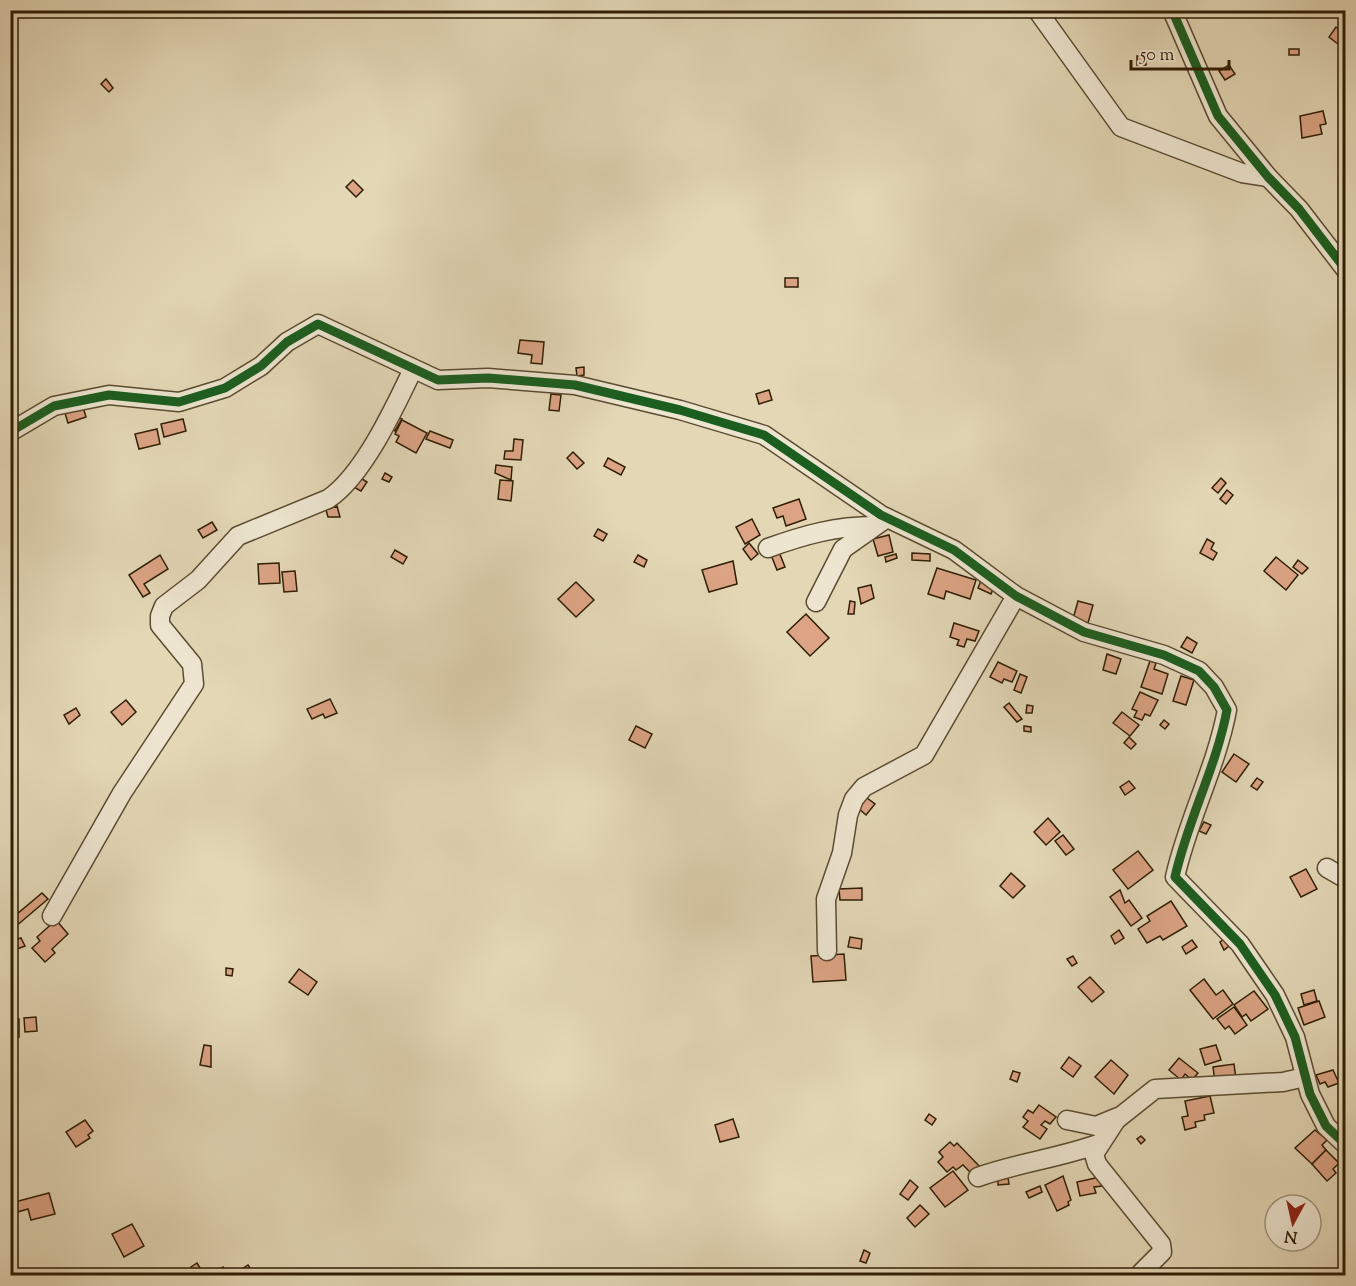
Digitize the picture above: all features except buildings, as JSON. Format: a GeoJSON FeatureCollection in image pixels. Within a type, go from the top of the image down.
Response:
{"type":"FeatureCollection","features":[{"type":"Feature","properties":{"kind":"street"},"geometry":{"type":"LineString","coordinates":[[1037,10],[1121,127],[1242,173],[1268,177]]}},
{"type":"Feature","properties":{"kind":"street"},"geometry":{"type":"LineString","coordinates":[[1172,10],[1218,116],[1268,177],[1299,209],[1346,270]]}},
{"type":"Feature","properties":{"kind":"street"},"geometry":{"type":"LineString","coordinates":[[10,432],[54,406],[109,395],[179,402],[225,388],[261,366],[287,342],[318,324],[438,380],[488,378],[575,385],[680,410],[764,435],[880,522],[954,550],[1016,596],[1084,632],[1164,655],[1199,671],[1214,687],[1227,710],[1221,745],[1184,840],[1175,877],[1240,944],[1275,995],[1295,1037],[1310,1094],[1326,1126],[1346,1145]]}},
{"type":"Feature","properties":{"kind":"street"},"geometry":{"type":"LineString","coordinates":[[52,916],[122,793],[192,690],[195,678],[192,664],[160,625],[160,616],[164,606],[198,580],[238,537],[328,499],[339,491],[352,476],[392,413],[413,369]]}},
{"type":"Feature","properties":{"kind":"street"},"geometry":{"type":"LineString","coordinates":[[768,548],[803,535],[832,528],[880,522]]}},
{"type":"Feature","properties":{"kind":"street"},"geometry":{"type":"LineString","coordinates":[[816,602],[843,549],[880,522]]}},
{"type":"Feature","properties":{"kind":"street"},"geometry":{"type":"LineString","coordinates":[[827,951],[826,898],[842,853],[848,815],[854,800],[864,787],[924,755],[1016,596]]}},
{"type":"Feature","properties":{"kind":"street"},"geometry":{"type":"LineString","coordinates":[[1327,868],[1346,879]]}},
{"type":"Feature","properties":{"kind":"street"},"geometry":{"type":"LineString","coordinates":[[1142,1274],[1162,1252],[1161,1244],[1097,1164],[1094,1154],[1098,1144],[1120,1116],[1155,1089],[1283,1082],[1305,1077]]}},
{"type":"Feature","properties":{"kind":"street"},"geometry":{"type":"LineString","coordinates":[[1067,1120],[1096,1126],[1120,1116]]}},
{"type":"Feature","properties":{"kind":"street"},"geometry":{"type":"LineString","coordinates":[[978,1178],[1002,1169],[1052,1159],[1098,1144]]}},
{"type":"Feature","properties":{"kind":"cycle path"},"geometry":{"type":"LineString","coordinates":[[1172,10],[1218,116],[1268,177],[1299,209],[1346,270]]}},
{"type":"Feature","properties":{"kind":"cycle path"},"geometry":{"type":"LineString","coordinates":[[10,432],[54,406],[109,395],[179,402],[225,388],[261,366],[287,342],[318,324],[438,380],[488,378],[575,385],[680,410],[764,435],[881,515],[954,550],[1016,596],[1084,632],[1164,655],[1199,671],[1214,687],[1227,710],[1216,752],[1175,877],[1240,944],[1275,995],[1295,1037],[1310,1094],[1326,1126],[1346,1145]]}}]}
